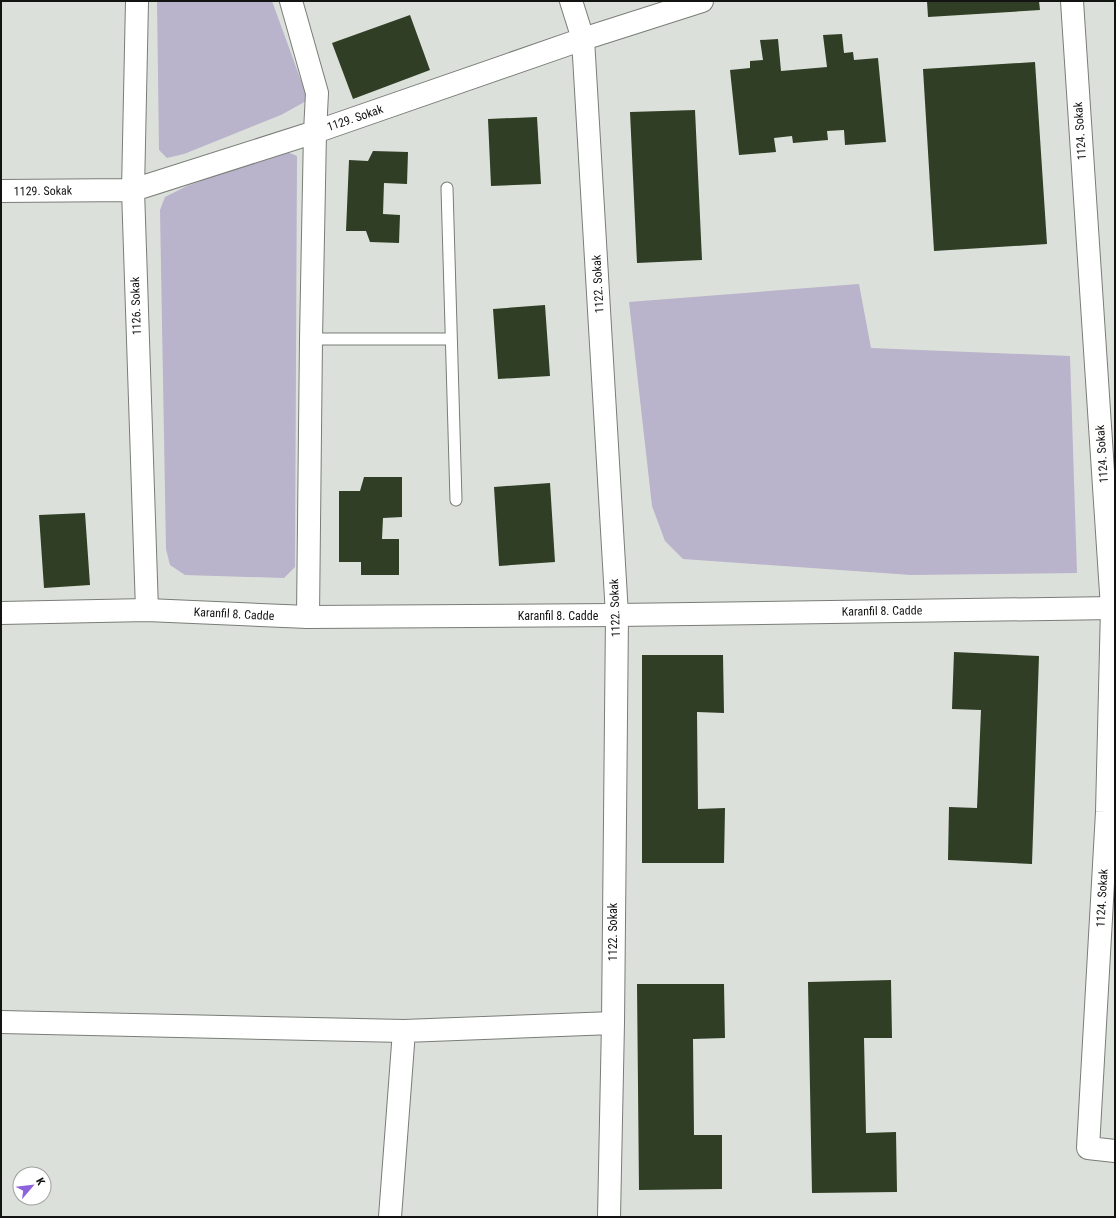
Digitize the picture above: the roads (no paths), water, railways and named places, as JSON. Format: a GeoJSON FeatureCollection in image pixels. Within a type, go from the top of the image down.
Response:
{"type":"FeatureCollection","features":[{"type":"Feature","properties":{"kind":"street","name":"1126. Sokak"},"geometry":{"type":"LineString","coordinates":[[137,1],[133,190],[146,610]]}},
{"type":"Feature","properties":{"kind":"street"},"geometry":{"type":"LineString","coordinates":[[291,1],[318,93],[315,132],[311,339],[308,617]]}},
{"type":"Feature","properties":{"kind":"street","name":"1122. Sokak"},"geometry":{"type":"LineString","coordinates":[[571,1],[583,40],[617,615],[613,1023],[609,1217]]}},
{"type":"Feature","properties":{"kind":"street","name":"1129. Sokak"},"geometry":{"type":"LineString","coordinates":[[1,191],[133,190],[315,132],[583,40],[702,1]]}},
{"type":"Feature","properties":{"kind":"street","name":"1124. Sokak"},"geometry":{"type":"LineString","coordinates":[[1072,1],[1114,608],[1107,812],[1088,1148],[1115,1151]]}},
{"type":"Feature","properties":{"kind":"street","name":"Karanfil 8. Cadde"},"geometry":{"type":"LineString","coordinates":[[1,613],[146,610],[308,617],[617,615],[1114,608]]}},
{"type":"Feature","properties":{"kind":"street"},"geometry":{"type":"LineString","coordinates":[[1,1022],[404,1031],[613,1023]]}},
{"type":"Feature","properties":{"kind":"street"},"geometry":{"type":"LineString","coordinates":[[390,1217],[404,1031]]}},
{"type":"Feature","properties":{"kind":"lane"},"geometry":{"type":"LineString","coordinates":[[447,188],[456,500]]}},
{"type":"Feature","properties":{"kind":"lane"},"geometry":{"type":"LineString","coordinates":[[311,339],[451,339]]}}]}
